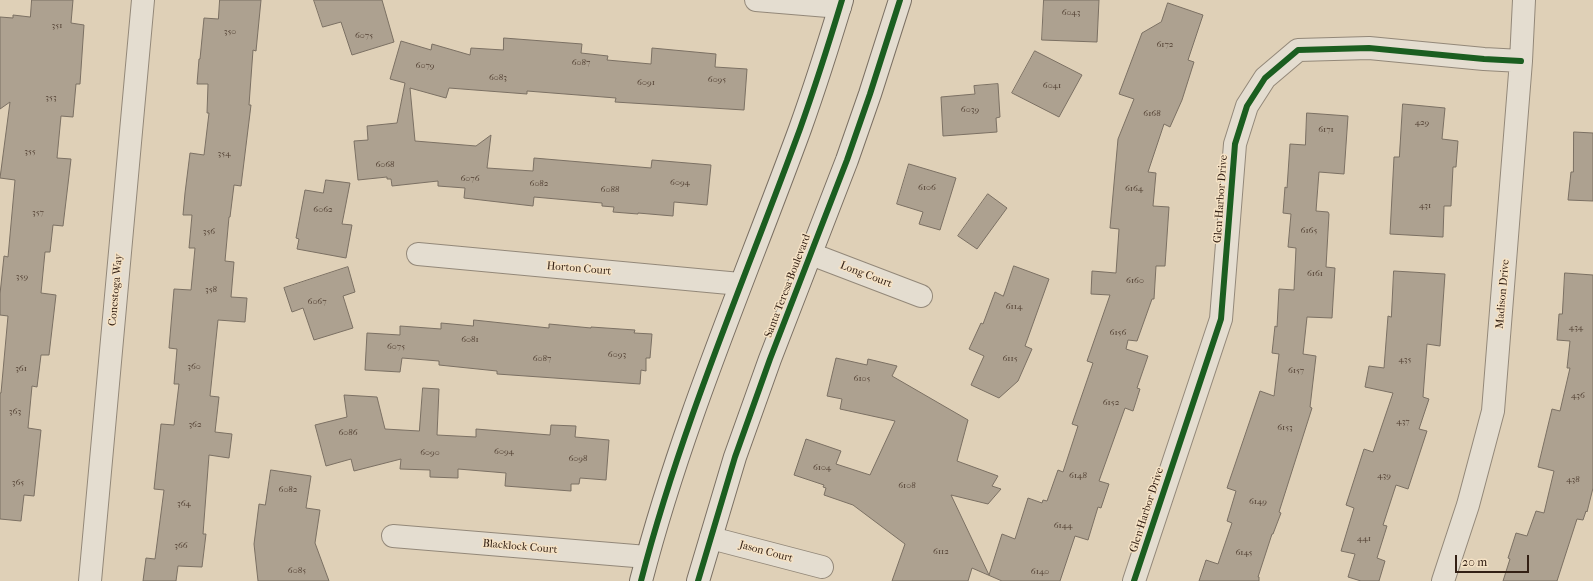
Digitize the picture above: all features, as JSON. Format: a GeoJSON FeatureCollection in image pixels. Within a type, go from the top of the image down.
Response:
{"type":"FeatureCollection","features":[{"type":"Feature","properties":{"kind":"street","name":"Conestoga Way"},"geometry":{"type":"LineString","coordinates":[[90,581],[143,0]]}},
{"type":"Feature","properties":{"kind":"street"},"geometry":{"type":"LineString","coordinates":[[641,581],[674,469],[700,391],[800,128],[841,4],[756,0]]}},
{"type":"Feature","properties":{"kind":"street","name":"Santa Teresa Boulevard"},"geometry":{"type":"LineString","coordinates":[[698,581],[735,457],[770,359],[847,160],[900,0]]}},
{"type":"Feature","properties":{"kind":"street","name":"Madison Drive"},"geometry":{"type":"LineString","coordinates":[[1444,581],[1468,505],[1493,411],[1521,61],[1524,0]]}},
{"type":"Feature","properties":{"kind":"street","name":"Glen Harbor Drive"},"geometry":{"type":"LineString","coordinates":[[1134,581],[1221,319],[1235,144],[1247,106],[1265,78],[1298,50],[1370,48],[1521,61]]}},
{"type":"Feature","properties":{"kind":"street","name":"Horton Court"},"geometry":{"type":"LineString","coordinates":[[418,254],[740,284]]}},
{"type":"Feature","properties":{"kind":"street","name":"Long Court"},"geometry":{"type":"LineString","coordinates":[[810,254],[921,296]]}},
{"type":"Feature","properties":{"kind":"street","name":"Blacklock Court"},"geometry":{"type":"LineString","coordinates":[[394,536],[647,557]]}},
{"type":"Feature","properties":{"kind":"street","name":"Jason Court"},"geometry":{"type":"LineString","coordinates":[[711,538],[822,567]]}},
{"type":"Feature","properties":{"kind":"building"},"geometry":{"type":"Polygon","coordinates":[[[32,0],[73,0],[71,23],[84,25],[80,84],[76,84],[73,117],[61,116],[57,158],[71,159],[63,226],[53,225],[50,252],[45,252],[41,293],[56,295],[49,355],[41,355],[37,387],[32,386],[28,428],[41,430],[34,496],[24,495],[21,521],[0,519],[0,393],[8,316],[0,315],[0,294],[4,256],[8,257],[15,180],[0,178],[10,102],[0,109],[0,17],[13,18],[13,15],[30,17],[32,0]]]}},
{"type":"Feature","properties":{"kind":"building"},"geometry":{"type":"Polygon","coordinates":[[[220,0],[261,0],[256,51],[253,50],[249,105],[251,105],[241,186],[234,185],[229,217],[225,261],[234,262],[231,297],[247,298],[245,322],[218,320],[210,396],[219,397],[215,432],[232,434],[229,458],[209,455],[203,534],[206,534],[202,567],[178,566],[176,581],[143,581],[146,558],[155,559],[164,490],[154,489],[161,424],[174,425],[179,384],[174,384],[177,349],[169,348],[174,289],[191,290],[195,248],[189,248],[192,215],[183,215],[190,153],[204,155],[209,113],[207,113],[208,84],[197,84],[204,18],[218,19],[220,0]]]}},
{"type":"Feature","properties":{"kind":"building"},"geometry":{"type":"Polygon","coordinates":[[[314,0],[382,0],[394,42],[352,55],[341,22],[323,27],[314,0]]]}},
{"type":"Feature","properties":{"kind":"building"},"geometry":{"type":"Polygon","coordinates":[[[1044,0],[1099,0],[1097,42],[1042,40],[1044,0]]]}},
{"type":"Feature","properties":{"kind":"building"},"geometry":{"type":"Polygon","coordinates":[[[1168,3],[1203,15],[1188,60],[1194,62],[1182,100],[1170,127],[1164,124],[1148,172],[1156,173],[1153,206],[1169,207],[1165,266],[1156,266],[1154,299],[1152,299],[1137,341],[1128,340],[1126,349],[1148,356],[1137,388],[1140,389],[1133,411],[1125,408],[1099,481],[1109,484],[1101,508],[1098,507],[1088,540],[1075,536],[1060,581],[1002,581],[972,568],[968,581],[892,581],[905,544],[853,505],[824,495],[826,488],[823,487],[824,485],[794,475],[806,439],[841,451],[836,464],[870,475],[895,421],[840,409],[842,399],[827,396],[836,358],[867,365],[868,359],[897,366],[892,376],[968,420],[957,461],[998,476],[992,486],[1001,489],[988,504],[951,495],[989,575],[1002,534],[1015,539],[1028,498],[1042,503],[1043,500],[1047,501],[1058,470],[1063,472],[1078,426],[1072,424],[1093,363],[1087,361],[1110,295],[1091,294],[1092,271],[1116,273],[1119,229],[1110,228],[1118,139],[1134,99],[1119,94],[1142,33],[1161,22],[1168,3]]]}},
{"type":"Feature","properties":{"kind":"building"},"geometry":{"type":"Polygon","coordinates":[[[504,38],[582,44],[581,53],[608,56],[607,60],[651,64],[652,48],[716,54],[715,67],[747,69],[744,110],[615,102],[616,98],[527,91],[527,94],[449,88],[446,98],[410,88],[415,141],[476,146],[491,135],[487,168],[533,171],[534,158],[651,168],[652,160],[711,165],[707,205],[674,202],[673,216],[638,214],[613,212],[614,207],[602,206],[602,203],[534,197],[533,206],[464,198],[465,188],[438,186],[438,181],[392,186],[391,179],[387,179],[387,177],[358,180],[354,141],[368,140],[367,126],[397,123],[405,83],[390,79],[401,41],[431,50],[432,44],[470,55],[471,48],[503,50],[504,38]]]}},
{"type":"Feature","properties":{"kind":"building"},"geometry":{"type":"Polygon","coordinates":[[[1035,51],[1082,75],[1059,117],[1012,93],[1035,51]]]}},
{"type":"Feature","properties":{"kind":"building"},"geometry":{"type":"Polygon","coordinates":[[[998,84],[1000,117],[996,118],[997,132],[943,136],[941,97],[975,94],[974,86],[998,84]]]}},
{"type":"Feature","properties":{"kind":"building"},"geometry":{"type":"Polygon","coordinates":[[[1403,104],[1445,108],[1442,139],[1458,141],[1456,167],[1453,167],[1451,206],[1444,206],[1443,237],[1390,234],[1394,157],[1399,157],[1403,104]]]}},
{"type":"Feature","properties":{"kind":"building"},"geometry":{"type":"Polygon","coordinates":[[[1307,113],[1348,116],[1344,174],[1319,172],[1316,211],[1328,212],[1329,214],[1326,267],[1335,268],[1332,318],[1307,317],[1303,354],[1316,356],[1310,407],[1312,408],[1279,512],[1281,513],[1272,534],[1258,577],[1259,581],[1199,581],[1206,560],[1218,564],[1232,523],[1227,521],[1236,491],[1227,488],[1260,391],[1274,396],[1279,354],[1272,353],[1275,326],[1277,327],[1279,289],[1294,290],[1296,248],[1288,247],[1291,214],[1283,213],[1285,187],[1287,188],[1290,144],[1305,145],[1307,113]]]}},
{"type":"Feature","properties":{"kind":"building"},"geometry":{"type":"Polygon","coordinates":[[[1574,132],[1593,133],[1593,201],[1568,200],[1571,172],[1573,172],[1574,132]]]}},
{"type":"Feature","properties":{"kind":"building"},"geometry":{"type":"Polygon","coordinates":[[[909,164],[956,178],[940,230],[919,224],[923,212],[897,204],[909,164]]]}},
{"type":"Feature","properties":{"kind":"building"},"geometry":{"type":"Polygon","coordinates":[[[326,180],[350,183],[342,224],[352,225],[346,258],[297,249],[299,239],[296,238],[305,190],[323,193],[326,180]]]}},
{"type":"Feature","properties":{"kind":"building"},"geometry":{"type":"Polygon","coordinates":[[[988,194],[1007,208],[977,249],[958,236],[988,194]]]}},
{"type":"Feature","properties":{"kind":"building"},"geometry":{"type":"Polygon","coordinates":[[[1014,266],[1049,279],[1025,346],[1032,349],[1018,381],[999,398],[971,385],[984,356],[969,349],[981,323],[983,324],[995,292],[1003,296],[1014,266]]]}},
{"type":"Feature","properties":{"kind":"building"},"geometry":{"type":"Polygon","coordinates":[[[348,267],[355,292],[343,296],[353,328],[314,340],[303,308],[292,312],[284,288],[348,267]]]}},
{"type":"Feature","properties":{"kind":"building"},"geometry":{"type":"Polygon","coordinates":[[[1394,271],[1445,274],[1440,346],[1427,344],[1423,397],[1429,399],[1419,429],[1427,431],[1408,489],[1396,485],[1383,525],[1387,526],[1377,558],[1385,561],[1379,581],[1361,581],[1348,577],[1355,554],[1341,551],[1354,508],[1346,505],[1364,449],[1373,452],[1393,393],[1365,387],[1369,366],[1384,368],[1388,316],[1391,317],[1394,271]]]}},
{"type":"Feature","properties":{"kind":"building"},"geometry":{"type":"Polygon","coordinates":[[[1565,273],[1593,275],[1593,488],[1587,512],[1586,511],[1583,520],[1577,519],[1557,581],[1503,581],[1516,533],[1527,536],[1536,511],[1544,513],[1554,471],[1538,467],[1552,409],[1560,411],[1570,368],[1567,368],[1570,341],[1557,340],[1559,314],[1562,314],[1565,273]]]}},
{"type":"Feature","properties":{"kind":"building"},"geometry":{"type":"Polygon","coordinates":[[[474,320],[549,328],[549,324],[635,330],[634,333],[652,334],[650,358],[646,358],[646,371],[641,370],[640,384],[497,374],[497,371],[439,365],[439,361],[402,358],[400,372],[365,370],[367,333],[400,335],[400,326],[441,329],[441,323],[473,326],[474,320]]]}},
{"type":"Feature","properties":{"kind":"building"},"geometry":{"type":"Polygon","coordinates":[[[423,388],[439,389],[437,435],[476,437],[476,429],[550,435],[551,425],[576,426],[575,437],[609,440],[606,480],[580,478],[579,484],[571,484],[571,491],[505,486],[506,473],[458,469],[458,478],[430,477],[430,470],[400,469],[401,459],[354,471],[351,459],[326,466],[315,425],[347,417],[344,395],[377,397],[385,429],[419,431],[423,388]]]}},
{"type":"Feature","properties":{"kind":"building"},"geometry":{"type":"Polygon","coordinates":[[[271,470],[311,476],[306,508],[320,510],[315,543],[329,581],[258,581],[254,544],[259,504],[265,505],[271,470]]]}},
{"type":"Feature","properties":{"kind":"cycle path"},"geometry":{"type":"LineString","coordinates":[[641,581],[657,523],[694,409],[800,129],[842,0]]}},
{"type":"Feature","properties":{"kind":"cycle path"},"geometry":{"type":"LineString","coordinates":[[698,581],[735,457],[770,359],[847,160],[900,0]]}},
{"type":"Feature","properties":{"kind":"cycle path"},"geometry":{"type":"LineString","coordinates":[[1134,581],[1221,319],[1235,144],[1247,106],[1265,78],[1298,50],[1369,48],[1521,61]]}}]}
